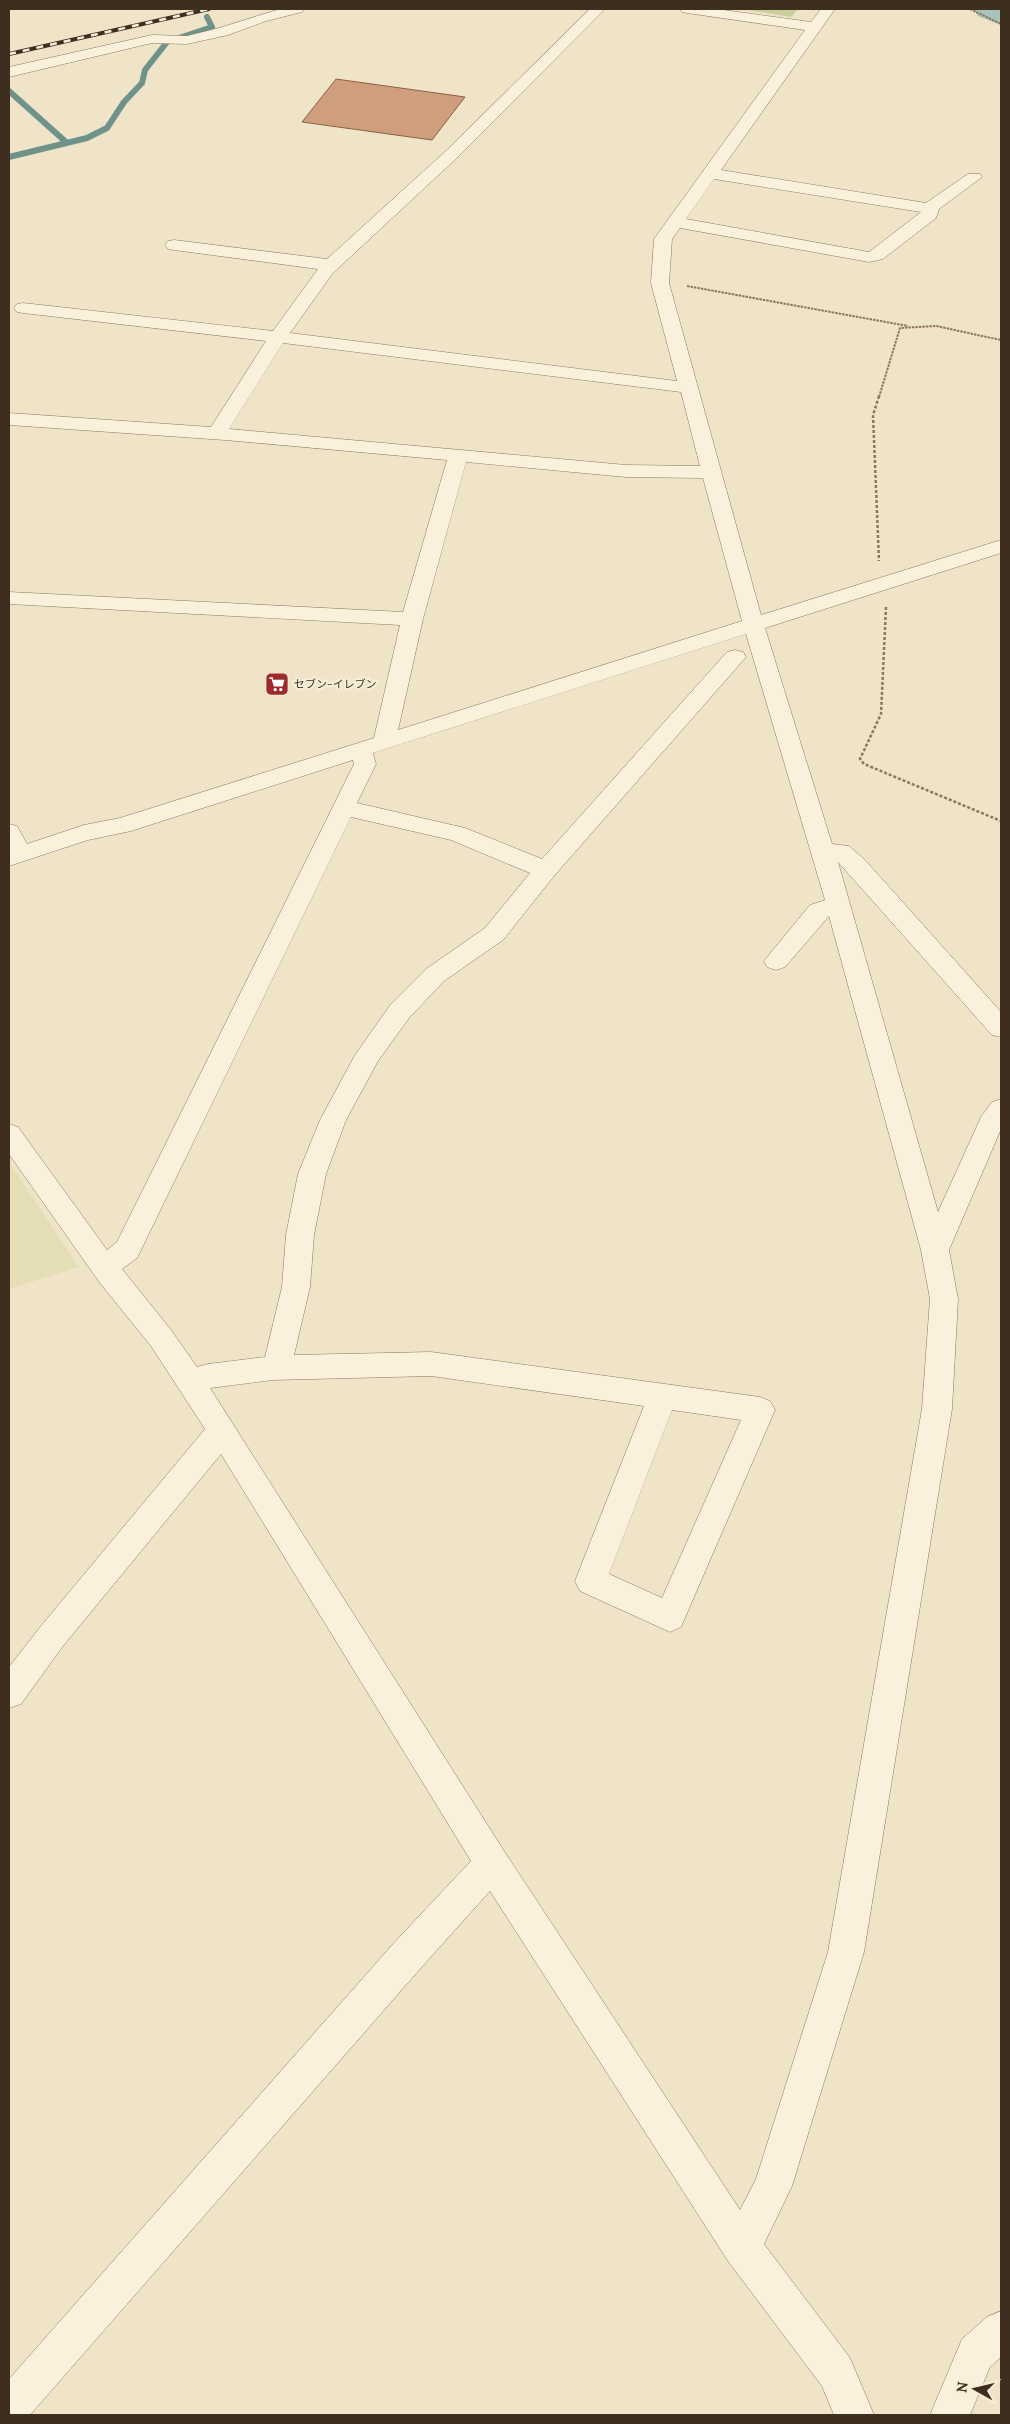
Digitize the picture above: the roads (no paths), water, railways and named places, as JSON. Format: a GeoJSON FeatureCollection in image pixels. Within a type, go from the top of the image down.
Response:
{"type":"FeatureCollection","features":[{"type":"Feature","properties":{"kind":"street"},"geometry":{"type":"LineString","coordinates":[[9,72],[152,39],[187,40],[223,32],[261,18],[297,9]]}},
{"type":"Feature","properties":{"kind":"street"},"geometry":{"type":"LineString","coordinates":[[216,434],[278,337],[331,265],[453,153],[598,9]]}},
{"type":"Feature","properties":{"kind":"street"},"geometry":{"type":"LineString","coordinates":[[687,9],[813,27]]}},
{"type":"Feature","properties":{"kind":"street"},"geometry":{"type":"LineString","coordinates":[[742,2247],[773,2186],[846,1952],[936,1409],[944,1299],[935,1250],[823,851],[753,623],[660,280],[663,239],[813,27],[828,9]]}},
{"type":"Feature","properties":{"kind":"street"},"geometry":{"type":"LineString","coordinates":[[709,174],[931,209]]}},
{"type":"Feature","properties":{"kind":"street"},"geometry":{"type":"LineString","coordinates":[[675,222],[869,257],[877,255],[930,214],[931,209],[974,177]]}},
{"type":"Feature","properties":{"kind":"street"},"geometry":{"type":"LineString","coordinates":[[174,245],[331,265]]}},
{"type":"Feature","properties":{"kind":"street"},"geometry":{"type":"LineString","coordinates":[[15,304],[690,388]]}},
{"type":"Feature","properties":{"kind":"street"},"geometry":{"type":"LineString","coordinates":[[9,419],[459,454],[626,471],[712,472]]}},
{"type":"Feature","properties":{"kind":"street"},"geometry":{"type":"LineString","coordinates":[[105,1268],[127,1250],[365,764],[373,745],[412,619],[459,454]]}},
{"type":"Feature","properties":{"kind":"street"},"geometry":{"type":"LineString","coordinates":[[9,832],[13,861],[94,841],[123,825],[753,623],[1001,546]]}},
{"type":"Feature","properties":{"kind":"street"},"geometry":{"type":"LineString","coordinates":[[9,598],[412,619]]}},
{"type":"Feature","properties":{"kind":"street"},"geometry":{"type":"LineString","coordinates":[[274,1368],[278,1363],[296,1287],[300,1236],[312,1174],[333,1120],[368,1055],[400,1011],[435,974],[494,934],[546,870],[735,657]]}},
{"type":"Feature","properties":{"kind":"street"},"geometry":{"type":"LineString","coordinates":[[344,808],[457,834],[546,870]]}},
{"type":"Feature","properties":{"kind":"street"},"geometry":{"type":"LineString","coordinates":[[823,851],[842,852],[857,866],[1001,1028]]}},
{"type":"Feature","properties":{"kind":"street"},"geometry":{"type":"LineString","coordinates":[[776,961],[820,911],[837,904]]}},
{"type":"Feature","properties":{"kind":"street"},"geometry":{"type":"LineString","coordinates":[[935,1250],[990,1124],[1001,1109]]}},
{"type":"Feature","properties":{"kind":"street"},"geometry":{"type":"LineString","coordinates":[[9,1134],[105,1268],[161,1338],[222,1430],[492,1864],[742,2247],[836,2372],[854,2415]]}},
{"type":"Feature","properties":{"kind":"street"},"geometry":{"type":"LineString","coordinates":[[190,1382],[208,1376],[274,1368],[431,1364],[663,1396],[760,1410],[670,1617],[591,1581],[663,1396]]}},
{"type":"Feature","properties":{"kind":"street"},"geometry":{"type":"LineString","coordinates":[[9,1693],[52,1636],[222,1430]]}},
{"type":"Feature","properties":{"kind":"street"},"geometry":{"type":"LineString","coordinates":[[9,2409],[406,1957],[492,1864]]}},
{"type":"Feature","properties":{"kind":"street"},"geometry":{"type":"LineString","coordinates":[[950,2415],[976,2353],[1001,2332]]}},
{"type":"Feature","properties":{"kind":"waterway"},"geometry":{"type":"LineString","coordinates":[[989,9],[1001,15]]}},
{"type":"Feature","properties":{"kind":"waterway"},"geometry":{"type":"LineString","coordinates":[[9,157],[87,138],[107,128],[124,102],[142,83],[145,70],[167,42],[212,27],[207,17]]}},
{"type":"Feature","properties":{"kind":"waterway"},"geometry":{"type":"LineString","coordinates":[[9,91],[66,142]]}},
{"type":"Feature","properties":{"kind":"railway"},"geometry":{"type":"LineString","coordinates":[[9,54],[209,9]]}},
{"type":"Feature","properties":{"kind":"place","name":"セブン-イレブン"},"geometry":{"type":"Point","coordinates":[277,684]}}]}
